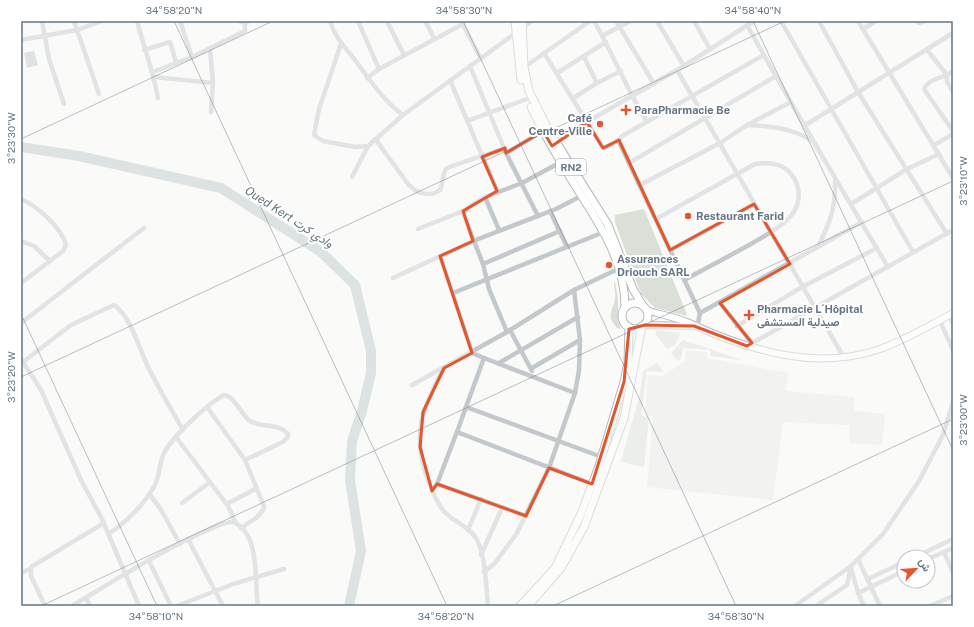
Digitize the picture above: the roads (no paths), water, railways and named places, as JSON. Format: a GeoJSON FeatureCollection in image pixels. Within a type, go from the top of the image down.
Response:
{"type":"FeatureCollection","features":[{"type":"Feature","properties":{"kind":"main road","name":"RN2"},"geometry":{"type":"LineString","coordinates":[[516,21],[516,33],[527,99],[543,131],[554,144],[585,194],[604,232],[620,268],[624,287],[625,307],[622,318],[629,327],[628,363],[624,382],[602,457],[592,484],[572,535],[555,568],[520,606]]}},
{"type":"Feature","properties":{"kind":"main road","name":"RN2"},"geometry":{"type":"LineString","coordinates":[[522,24],[522,69],[529,91],[561,162],[608,225],[632,289],[644,308]]}},
{"type":"Feature","properties":{"kind":"main road"},"geometry":{"type":"LineString","coordinates":[[625,307],[635,303],[644,308],[749,345],[790,356],[816,358],[843,356],[880,349],[940,321],[951,314]]}},
{"type":"Feature","properties":{"kind":"main road"},"geometry":{"type":"LineString","coordinates":[[528,606],[561,568],[584,527],[624,418],[643,325],[647,316],[644,308]]}},
{"type":"Feature","properties":{"kind":"main road"},"geometry":{"type":"LineString","coordinates":[[629,327],[636,328],[643,325],[696,327]]}},
{"type":"Feature","properties":{"kind":"street"},"geometry":{"type":"LineString","coordinates":[[42,21],[49,59],[64,104]]}},
{"type":"Feature","properties":{"kind":"street"},"geometry":{"type":"LineString","coordinates":[[74,21],[99,94]]}},
{"type":"Feature","properties":{"kind":"street"},"geometry":{"type":"LineString","coordinates":[[21,40],[77,30],[102,21]]}},
{"type":"Feature","properties":{"kind":"street"},"geometry":{"type":"LineString","coordinates":[[137,21],[144,50],[154,75],[158,98]]}},
{"type":"Feature","properties":{"kind":"street"},"geometry":{"type":"LineString","coordinates":[[180,21],[192,57]]}},
{"type":"Feature","properties":{"kind":"street"},"geometry":{"type":"LineString","coordinates":[[154,75],[176,62],[192,57],[245,31],[247,22],[239,21]]}},
{"type":"Feature","properties":{"kind":"street"},"geometry":{"type":"LineString","coordinates":[[330,21],[341,44],[367,78],[390,106],[403,115]]}},
{"type":"Feature","properties":{"kind":"street"},"geometry":{"type":"LineString","coordinates":[[358,21],[379,69]]}},
{"type":"Feature","properties":{"kind":"street"},"geometry":{"type":"LineString","coordinates":[[387,21],[404,54]]}},
{"type":"Feature","properties":{"kind":"street"},"geometry":{"type":"LineString","coordinates":[[425,21],[434,38]]}},
{"type":"Feature","properties":{"kind":"street"},"geometry":{"type":"LineString","coordinates":[[352,177],[368,146],[403,115],[516,33],[522,24],[532,21]]}},
{"type":"Feature","properties":{"kind":"street"},"geometry":{"type":"LineString","coordinates":[[522,69],[590,21]]}},
{"type":"Feature","properties":{"kind":"street"},"geometry":{"type":"LineString","coordinates":[[594,21],[621,71],[632,97],[647,122]]}},
{"type":"Feature","properties":{"kind":"street"},"geometry":{"type":"LineString","coordinates":[[616,21],[654,84]]}},
{"type":"Feature","properties":{"kind":"street"},"geometry":{"type":"LineString","coordinates":[[602,36],[630,21]]}},
{"type":"Feature","properties":{"kind":"street"},"geometry":{"type":"LineString","coordinates":[[657,21],[684,66]]}},
{"type":"Feature","properties":{"kind":"street"},"geometry":{"type":"LineString","coordinates":[[694,21],[710,49]]}},
{"type":"Feature","properties":{"kind":"street"},"geometry":{"type":"LineString","coordinates":[[741,21],[746,26],[764,55],[835,180],[862,222],[888,267]]}},
{"type":"Feature","properties":{"kind":"street"},"geometry":{"type":"LineString","coordinates":[[554,144],[587,122],[684,66],[754,21]]}},
{"type":"Feature","properties":{"kind":"street"},"geometry":{"type":"LineString","coordinates":[[781,21],[913,252]]}},
{"type":"Feature","properties":{"kind":"street"},"geometry":{"type":"LineString","coordinates":[[818,21],[858,92],[947,234]]}},
{"type":"Feature","properties":{"kind":"street"},"geometry":{"type":"LineString","coordinates":[[858,21],[953,178]]}},
{"type":"Feature","properties":{"kind":"street"},"geometry":{"type":"LineString","coordinates":[[863,29],[876,21]]}},
{"type":"Feature","properties":{"kind":"street"},"geometry":{"type":"LineString","coordinates":[[916,21],[919,23],[925,21]]}},
{"type":"Feature","properties":{"kind":"street"},"geometry":{"type":"LineString","coordinates":[[367,78],[404,54],[462,23],[481,59]]}},
{"type":"Feature","properties":{"kind":"street"},"geometry":{"type":"LineString","coordinates":[[804,126],[953,33]]}},
{"type":"Feature","properties":{"kind":"street"},"geometry":{"type":"LineString","coordinates":[[144,50],[170,42],[176,62]]}},
{"type":"Feature","properties":{"kind":"street"},"geometry":{"type":"LineString","coordinates":[[557,73],[606,42]]}},
{"type":"Feature","properties":{"kind":"street"},"geometry":{"type":"LineString","coordinates":[[341,44],[319,109],[314,135],[317,139],[323,141],[355,147],[368,146]]}},
{"type":"Feature","properties":{"kind":"street"},"geometry":{"type":"LineString","coordinates":[[210,48],[213,83],[211,112]]}},
{"type":"Feature","properties":{"kind":"street"},"geometry":{"type":"LineString","coordinates":[[927,50],[947,75],[948,82],[953,92]]}},
{"type":"Feature","properties":{"kind":"street"},"geometry":{"type":"LineString","coordinates":[[544,53],[604,148],[620,140],[622,136],[692,95],[764,55]]}},
{"type":"Feature","properties":{"kind":"street"},"geometry":{"type":"LineString","coordinates":[[584,57],[597,83]]}},
{"type":"Feature","properties":{"kind":"street"},"geometry":{"type":"LineString","coordinates":[[470,66],[491,112],[506,151],[538,216]]}},
{"type":"Feature","properties":{"kind":"street"},"geometry":{"type":"LineString","coordinates":[[677,70],[843,356]]}},
{"type":"Feature","properties":{"kind":"street"},"geometry":{"type":"LineString","coordinates":[[572,99],[597,83],[621,71]]}},
{"type":"Feature","properties":{"kind":"street"},"geometry":{"type":"LineString","coordinates":[[953,71],[927,84],[924,89],[953,131]]}},
{"type":"Feature","properties":{"kind":"street"},"geometry":{"type":"LineString","coordinates":[[154,75],[213,83]]}},
{"type":"Feature","properties":{"kind":"street"},"geometry":{"type":"LineString","coordinates":[[629,162],[776,76]]}},
{"type":"Feature","properties":{"kind":"street"},"geometry":{"type":"LineString","coordinates":[[450,80],[497,192]]}},
{"type":"Feature","properties":{"kind":"street"},"geometry":{"type":"LineString","coordinates":[[467,121],[527,99]]}},
{"type":"Feature","properties":{"kind":"street"},"geometry":{"type":"LineString","coordinates":[[640,185],[720,143],[747,125],[791,102]]}},
{"type":"Feature","properties":{"kind":"street"},"geometry":{"type":"LineString","coordinates":[[747,125],[773,126],[794,130],[814,142]]}},
{"type":"Feature","properties":{"kind":"street"},"geometry":{"type":"LineString","coordinates":[[376,140],[408,184],[413,189],[426,194],[440,190],[444,174],[448,168],[506,151],[543,131]]}},
{"type":"Feature","properties":{"kind":"street"},"geometry":{"type":"LineString","coordinates":[[934,145],[953,134]]}},
{"type":"Feature","properties":{"kind":"street"},"geometry":{"type":"LineString","coordinates":[[620,140],[620,144],[700,313],[696,327]]}},
{"type":"Feature","properties":{"kind":"street"},"geometry":{"type":"LineString","coordinates":[[851,204],[907,169],[939,154]]}},
{"type":"Feature","properties":{"kind":"street"},"geometry":{"type":"LineString","coordinates":[[418,229],[464,211],[485,197],[522,183],[561,162]]}},
{"type":"Feature","properties":{"kind":"street"},"geometry":{"type":"LineString","coordinates":[[656,219],[755,164],[774,164],[785,168],[795,181],[799,194],[797,205],[789,218],[771,232],[684,280]]}},
{"type":"Feature","properties":{"kind":"street"},"geometry":{"type":"LineString","coordinates":[[818,247],[832,219],[836,202],[835,180]]}},
{"type":"Feature","properties":{"kind":"street"},"geometry":{"type":"LineString","coordinates":[[393,278],[473,241],[550,211],[585,194]]}},
{"type":"Feature","properties":{"kind":"street"},"geometry":{"type":"LineString","coordinates":[[485,197],[499,230]]}},
{"type":"Feature","properties":{"kind":"street"},"geometry":{"type":"LineString","coordinates":[[21,199],[36,207],[66,242],[64,250],[21,283]]}},
{"type":"Feature","properties":{"kind":"street"},"geometry":{"type":"LineString","coordinates":[[670,250],[754,204]]}},
{"type":"Feature","properties":{"kind":"street"},"geometry":{"type":"LineString","coordinates":[[464,211],[473,241],[483,264],[486,279],[509,331],[532,368],[531,375]]}},
{"type":"Feature","properties":{"kind":"street"},"geometry":{"type":"LineString","coordinates":[[550,211],[567,247]]}},
{"type":"Feature","properties":{"kind":"street"},"geometry":{"type":"LineString","coordinates":[[700,313],[790,264],[862,222]]}},
{"type":"Feature","properties":{"kind":"street"},"geometry":{"type":"LineString","coordinates":[[21,323],[144,228]]}},
{"type":"Feature","properties":{"kind":"street"},"geometry":{"type":"LineString","coordinates":[[720,303],[749,345],[953,230]]}},
{"type":"Feature","properties":{"kind":"street"},"geometry":{"type":"LineString","coordinates":[[483,264],[560,231]]}},
{"type":"Feature","properties":{"kind":"street"},"geometry":{"type":"LineString","coordinates":[[453,293],[604,232]]}},
{"type":"Feature","properties":{"kind":"street"},"geometry":{"type":"LineString","coordinates":[[21,241],[34,246],[50,261]]}},
{"type":"Feature","properties":{"kind":"street"},"geometry":{"type":"LineString","coordinates":[[737,326],[802,287],[876,248]]}},
{"type":"Feature","properties":{"kind":"street"},"geometry":{"type":"LineString","coordinates":[[440,256],[472,353],[575,393]]}},
{"type":"Feature","properties":{"kind":"street"},"geometry":{"type":"LineString","coordinates":[[412,385],[472,353],[574,290],[620,268]]}},
{"type":"Feature","properties":{"kind":"street"},"geometry":{"type":"LineString","coordinates":[[484,572],[495,563],[507,549],[526,516],[549,468],[575,393],[579,370],[580,340],[574,290]]}},
{"type":"Feature","properties":{"kind":"street"},"geometry":{"type":"LineString","coordinates":[[132,606],[138,604],[109,534],[81,480],[40,390],[22,361],[71,325],[114,305],[122,311],[148,367],[183,430]]}},
{"type":"Feature","properties":{"kind":"street"},"geometry":{"type":"LineString","coordinates":[[951,314],[953,324]]}},
{"type":"Feature","properties":{"kind":"street"},"geometry":{"type":"LineString","coordinates":[[499,363],[578,317]]}},
{"type":"Feature","properties":{"kind":"street"},"geometry":{"type":"LineString","coordinates":[[940,321],[953,350]]}},
{"type":"Feature","properties":{"kind":"street"},"geometry":{"type":"LineString","coordinates":[[532,368],[580,340]]}},
{"type":"Feature","properties":{"kind":"street"},"geometry":{"type":"LineString","coordinates":[[432,491],[437,484],[484,358]]}},
{"type":"Feature","properties":{"kind":"street"},"geometry":{"type":"LineString","coordinates":[[444,368],[425,404],[420,422],[421,459],[432,491],[444,512],[468,530],[477,540],[484,572],[488,606]]}},
{"type":"Feature","properties":{"kind":"street"},"geometry":{"type":"LineString","coordinates":[[109,534],[139,508],[149,494],[157,479],[164,453],[176,437],[207,407],[220,397],[228,396],[251,421],[266,426],[279,427],[288,434],[288,438],[283,442],[245,460]]}},
{"type":"Feature","properties":{"kind":"street"},"geometry":{"type":"LineString","coordinates":[[795,606],[851,566],[883,534],[918,481],[944,435],[953,402]]}},
{"type":"Feature","properties":{"kind":"street"},"geometry":{"type":"LineString","coordinates":[[207,407],[245,460],[264,509],[256,518],[241,528]]}},
{"type":"Feature","properties":{"kind":"street"},"geometry":{"type":"LineString","coordinates":[[466,407],[602,457]]}},
{"type":"Feature","properties":{"kind":"street"},"geometry":{"type":"LineString","coordinates":[[457,432],[592,484]]}},
{"type":"Feature","properties":{"kind":"street"},"geometry":{"type":"LineString","coordinates":[[176,437],[227,504],[236,524]]}},
{"type":"Feature","properties":{"kind":"street"},"geometry":{"type":"LineString","coordinates":[[182,503],[210,482]]}},
{"type":"Feature","properties":{"kind":"street"},"geometry":{"type":"LineString","coordinates":[[437,484],[526,516]]}},
{"type":"Feature","properties":{"kind":"street"},"geometry":{"type":"LineString","coordinates":[[227,504],[257,488]]}},
{"type":"Feature","properties":{"kind":"street"},"geometry":{"type":"LineString","coordinates":[[149,494],[160,508],[180,544]]}},
{"type":"Feature","properties":{"kind":"street"},"geometry":{"type":"LineString","coordinates":[[468,530],[481,500]]}},
{"type":"Feature","properties":{"kind":"street"},"geometry":{"type":"LineString","coordinates":[[481,555],[502,508]]}},
{"type":"Feature","properties":{"kind":"street"},"geometry":{"type":"LineString","coordinates":[[72,606],[125,574],[188,539],[228,522],[236,524],[241,528],[249,539],[254,551],[258,606]]}},
{"type":"Feature","properties":{"kind":"street"},"geometry":{"type":"LineString","coordinates":[[21,573],[30,569],[104,523]]}},
{"type":"Feature","properties":{"kind":"street"},"geometry":{"type":"LineString","coordinates":[[188,539],[223,606]]}},
{"type":"Feature","properties":{"kind":"street"},"geometry":{"type":"LineString","coordinates":[[932,549],[953,539]]}},
{"type":"Feature","properties":{"kind":"street"},"geometry":{"type":"LineString","coordinates":[[936,556],[953,548]]}},
{"type":"Feature","properties":{"kind":"street"},"geometry":{"type":"LineString","coordinates":[[944,552],[953,572]]}},
{"type":"Feature","properties":{"kind":"street"},"geometry":{"type":"LineString","coordinates":[[858,559],[880,606]]}},
{"type":"Feature","properties":{"kind":"street"},"geometry":{"type":"LineString","coordinates":[[149,561],[171,606]]}},
{"type":"Feature","properties":{"kind":"street"},"geometry":{"type":"LineString","coordinates":[[851,566],[858,592],[864,606]]}},
{"type":"Feature","properties":{"kind":"street"},"geometry":{"type":"LineString","coordinates":[[816,606],[847,585],[851,566]]}},
{"type":"Feature","properties":{"kind":"street"},"geometry":{"type":"LineString","coordinates":[[868,578],[896,566]]}},
{"type":"Feature","properties":{"kind":"street"},"geometry":{"type":"LineString","coordinates":[[30,569],[31,576],[45,606]]}},
{"type":"Feature","properties":{"kind":"street"},"geometry":{"type":"LineString","coordinates":[[177,606],[215,590],[284,569]]}},
{"type":"Feature","properties":{"kind":"street"},"geometry":{"type":"LineString","coordinates":[[858,592],[896,575]]}},
{"type":"Feature","properties":{"kind":"street"},"geometry":{"type":"LineString","coordinates":[[930,606],[953,596]]}},
{"type":"Feature","properties":{"kind":"street"},"geometry":{"type":"LineString","coordinates":[[86,598],[90,606]]}},
{"type":"Feature","properties":{"kind":"waterway","name":"Oued Kert وادي كرت"},"geometry":{"type":"LineString","coordinates":[[21,147],[79,156],[221,188],[321,252],[355,285],[371,351],[371,373],[362,411],[352,441],[350,480],[361,551],[349,606]]}},
{"type":"Feature","properties":{"kind":"place","name":"ParaPharmacie Be"},"geometry":{"type":"Point","coordinates":[626,110]}},
{"type":"Feature","properties":{"kind":"place","name":"Café Centre-Ville"},"geometry":{"type":"Point","coordinates":[600,124]}},
{"type":"Feature","properties":{"kind":"place","name":"Restaurant Farid"},"geometry":{"type":"Point","coordinates":[688,216]}},
{"type":"Feature","properties":{"kind":"place","name":"Assurances Driouch SARL"},"geometry":{"type":"Point","coordinates":[609,265]}},
{"type":"Feature","properties":{"kind":"place","name":"Pharmacie L´Hôpital صيدلية المستشفى"},"geometry":{"type":"Point","coordinates":[749,315]}}]}
